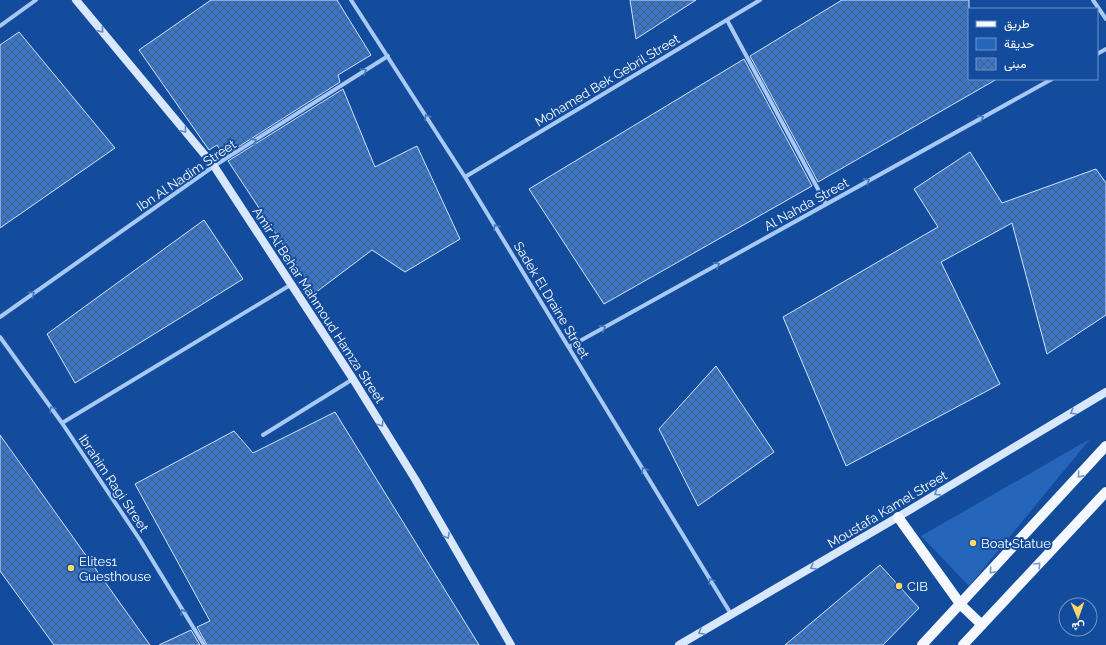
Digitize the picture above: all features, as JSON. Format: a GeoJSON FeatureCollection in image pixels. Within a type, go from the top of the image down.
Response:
{"type":"FeatureCollection","features":[{"type":"Feature","properties":{"kind":"main road"},"geometry":{"type":"LineString","coordinates":[[922,645],[961,605],[1106,446]]}},
{"type":"Feature","properties":{"kind":"main road"},"geometry":{"type":"LineString","coordinates":[[964,645],[1106,492]]}},
{"type":"Feature","properties":{"kind":"main road"},"geometry":{"type":"LineString","coordinates":[[898,517],[961,605],[982,625]]}},
{"type":"Feature","properties":{"kind":"street"},"geometry":{"type":"LineString","coordinates":[[0,26],[36,0]]}},
{"type":"Feature","properties":{"kind":"street","name":"Amir Al Behar Mahmoud Hamza Street"},"geometry":{"type":"LineString","coordinates":[[76,0],[214,166],[353,379],[415,479],[511,645]]}},
{"type":"Feature","properties":{"kind":"street","name":"Sadek El Draine Street"},"geometry":{"type":"LineString","coordinates":[[351,0],[465,177],[731,615]]}},
{"type":"Feature","properties":{"kind":"street","name":"Mohamed Bek Gebril Street"},"geometry":{"type":"LineString","coordinates":[[465,177],[760,0]]}},
{"type":"Feature","properties":{"kind":"street"},"geometry":{"type":"LineString","coordinates":[[1093,0],[1106,20]]}},
{"type":"Feature","properties":{"kind":"street"},"geometry":{"type":"LineString","coordinates":[[726,20],[826,204]]}},
{"type":"Feature","properties":{"kind":"street","name":"Ibn Al Nadim Street"},"geometry":{"type":"LineString","coordinates":[[0,317],[214,166],[388,56]]}},
{"type":"Feature","properties":{"kind":"street","name":"Al Nahda Street"},"geometry":{"type":"LineString","coordinates":[[569,347],[1050,80]]}},
{"type":"Feature","properties":{"kind":"street"},"geometry":{"type":"LineString","coordinates":[[62,423],[292,284]]}},
{"type":"Feature","properties":{"kind":"street","name":"Ibrahim Ragi Street"},"geometry":{"type":"LineString","coordinates":[[0,337],[62,423],[140,540],[204,645]]}},
{"type":"Feature","properties":{"kind":"street"},"geometry":{"type":"LineString","coordinates":[[263,435],[353,379]]}},
{"type":"Feature","properties":{"kind":"street","name":"Moustafa Kamel Street"},"geometry":{"type":"LineString","coordinates":[[679,645],[898,517],[1106,392]]}},
{"type":"Feature","properties":{"kind":"green space"},"geometry":{"type":"Polygon","coordinates":[[[1090,439],[969,586],[921,536],[1090,439]]]}},
{"type":"Feature","properties":{"kind":"building"},"geometry":{"type":"Polygon","coordinates":[[[211,0],[337,0],[371,55],[338,75],[340,82],[224,156],[217,145],[209,150],[139,50],[211,0]]]}},
{"type":"Feature","properties":{"kind":"building"},"geometry":{"type":"Polygon","coordinates":[[[630,0],[696,0],[636,39],[630,0]]]}},
{"type":"Feature","properties":{"kind":"building"},"geometry":{"type":"Polygon","coordinates":[[[842,0],[969,0],[968,80],[995,80],[818,182],[750,56],[842,0]]]}},
{"type":"Feature","properties":{"kind":"building"},"geometry":{"type":"Polygon","coordinates":[[[19,32],[115,148],[0,228],[0,45],[19,32]]]}},
{"type":"Feature","properties":{"kind":"building"},"geometry":{"type":"Polygon","coordinates":[[[744,59],[812,186],[604,304],[529,189],[744,59]]]}},
{"type":"Feature","properties":{"kind":"building"},"geometry":{"type":"Polygon","coordinates":[[[343,89],[375,167],[417,146],[460,239],[405,272],[372,250],[315,293],[228,161],[343,89]]]}},
{"type":"Feature","properties":{"kind":"building"},"geometry":{"type":"Polygon","coordinates":[[[970,152],[1002,203],[1096,169],[1106,183],[1106,315],[1047,354],[1012,223],[941,262],[1000,384],[846,466],[783,317],[938,227],[914,189],[970,152]]]}},
{"type":"Feature","properties":{"kind":"building"},"geometry":{"type":"Polygon","coordinates":[[[204,220],[243,279],[75,383],[47,334],[204,220]]]}},
{"type":"Feature","properties":{"kind":"building"},"geometry":{"type":"Polygon","coordinates":[[[716,366],[774,452],[698,506],[659,429],[716,366]]]}},
{"type":"Feature","properties":{"kind":"building"},"geometry":{"type":"Polygon","coordinates":[[[335,412],[479,645],[207,645],[197,627],[210,621],[135,484],[234,431],[253,453],[335,412]]]}},
{"type":"Feature","properties":{"kind":"building"},"geometry":{"type":"Polygon","coordinates":[[[0,435],[150,645],[54,645],[0,571],[0,435]]]}},
{"type":"Feature","properties":{"kind":"building"},"geometry":{"type":"Polygon","coordinates":[[[880,565],[919,608],[883,645],[785,645],[880,565]]]}},
{"type":"Feature","properties":{"kind":"building"},"geometry":{"type":"Polygon","coordinates":[[[191,630],[200,645],[159,645],[191,630]]]}},
{"type":"Feature","properties":{"kind":"place","name":"Boat Statue"},"geometry":{"type":"Point","coordinates":[973,543]}},
{"type":"Feature","properties":{"kind":"place","name":"Elites1 Guesthouse"},"geometry":{"type":"Point","coordinates":[71,568]}},
{"type":"Feature","properties":{"kind":"place","name":"CIB"},"geometry":{"type":"Point","coordinates":[899,586]}}]}
